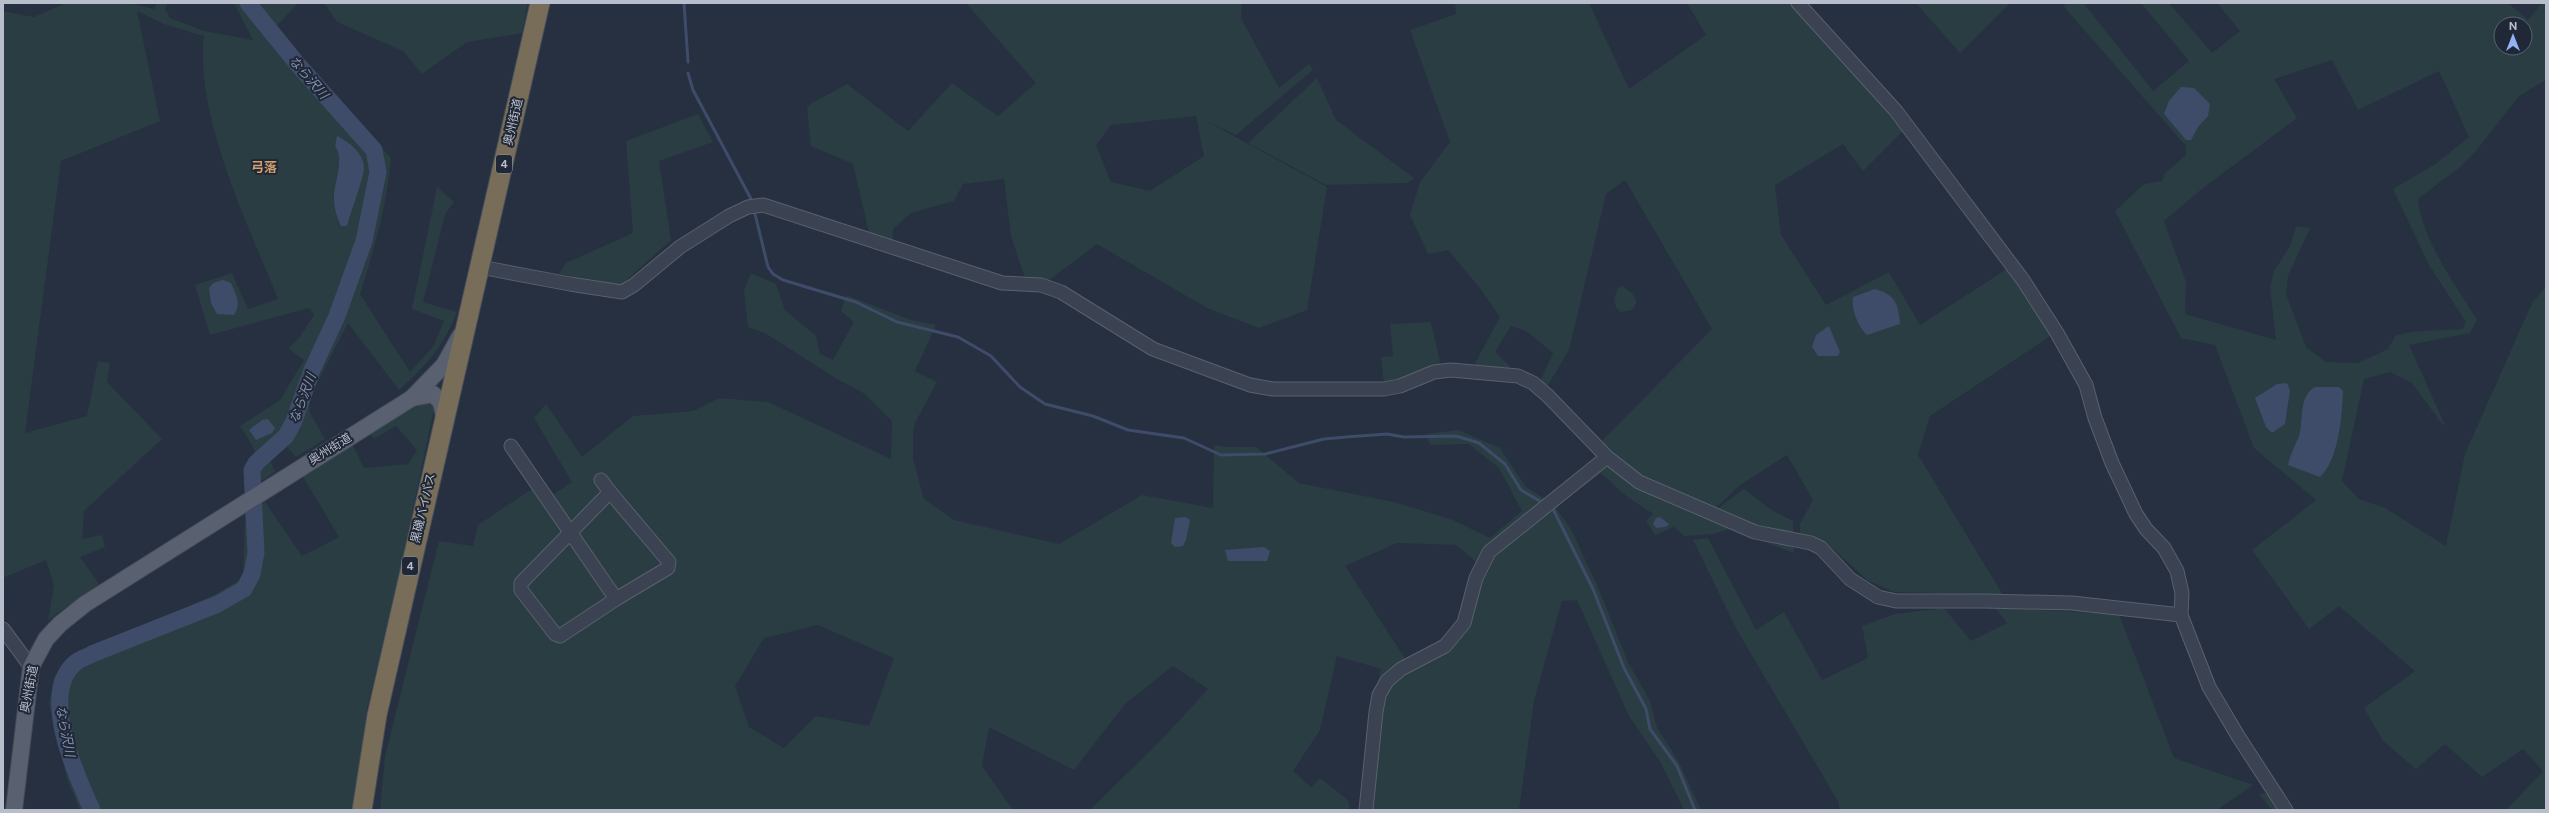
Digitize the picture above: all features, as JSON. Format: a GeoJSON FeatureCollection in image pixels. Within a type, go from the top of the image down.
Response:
{"type":"FeatureCollection","features":[{"type":"Feature","properties":{"kind":"highway","name":"奥州街道"},"geometry":{"type":"LineString","coordinates":[[466,324],[540,3]]}},
{"type":"Feature","properties":{"kind":"highway","name":"黒磯バイパス"},"geometry":{"type":"LineString","coordinates":[[362,810],[377,715],[466,324]]}},
{"type":"Feature","properties":{"kind":"main road","name":"奥州街道"},"geometry":{"type":"LineString","coordinates":[[14,810],[31,667],[46,639],[60,624],[85,604],[412,398],[444,365],[466,324]]}},
{"type":"Feature","properties":{"kind":"main road"},"geometry":{"type":"LineString","coordinates":[[412,398],[433,394],[441,402],[444,416]]}},
{"type":"Feature","properties":{"kind":"street"},"geometry":{"type":"LineString","coordinates":[[1798,3],[1896,111],[2037,299],[2086,385],[2104,441],[2136,514],[2173,562],[2182,593],[2181,615],[2209,687],[2238,736],[2286,810]]}},
{"type":"Feature","properties":{"kind":"street"},"geometry":{"type":"LineString","coordinates":[[480,267],[622,292],[634,285],[680,246],[729,216],[748,207],[763,205],[1002,283],[1041,285],[1061,292],[1153,349],[1250,385],[1273,389],[1384,389],[1400,386],[1434,372],[1451,370],[1502,373],[1518,376],[1533,383],[1548,396],[1607,457],[1639,482],[1755,532],[1775,538],[1811,544],[1821,548],[1850,579],[1878,597],[1896,601],[1996,601],[2072,604],[2181,615]]}},
{"type":"Feature","properties":{"kind":"street"},"geometry":{"type":"LineString","coordinates":[[511,446],[616,599]]}},
{"type":"Feature","properties":{"kind":"street"},"geometry":{"type":"LineString","coordinates":[[1366,810],[1376,712],[1379,695],[1387,681],[1401,669],[1445,646],[1464,622],[1476,578],[1489,552],[1607,457]]}},
{"type":"Feature","properties":{"kind":"street"},"geometry":{"type":"LineString","coordinates":[[601,480],[669,562],[668,568],[616,599],[560,636],[555,634],[521,590],[521,583],[610,492]]}},
{"type":"Feature","properties":{"kind":"street"},"geometry":{"type":"LineString","coordinates":[[3,629],[31,667]]}},
{"type":"Feature","properties":{"kind":"green space"},"geometry":{"type":"Polygon","coordinates":[[[66,3],[129,3],[154,9],[157,3],[168,3],[165,9],[170,18],[204,31],[253,40],[234,3],[298,3],[275,28],[284,41],[391,158],[383,210],[375,244],[360,294],[410,372],[433,347],[444,321],[412,309],[437,187],[454,202],[445,214],[423,302],[457,312],[447,335],[433,355],[426,364],[399,390],[348,323],[309,399],[310,413],[325,439],[296,457],[287,447],[269,458],[275,472],[259,482],[258,465],[255,452],[240,426],[280,400],[304,360],[288,348],[299,338],[314,315],[309,308],[210,335],[195,285],[232,273],[248,309],[278,299],[239,204],[215,134],[207,99],[203,66],[204,34],[203,36],[164,24],[137,11],[160,121],[61,161],[25,433],[87,416],[98,361],[110,363],[107,382],[162,439],[84,511],[82,539],[102,535],[105,547],[80,557],[99,584],[48,620],[54,585],[46,560],[3,578],[3,11],[34,17],[66,3]]]}},
{"type":"Feature","properties":{"kind":"green space"},"geometry":{"type":"Polygon","coordinates":[[[324,3],[528,3],[522,33],[467,42],[422,74],[403,51],[337,22],[324,3]]]}},
{"type":"Feature","properties":{"kind":"green space"},"geometry":{"type":"Polygon","coordinates":[[[966,3],[1242,3],[1241,18],[1279,88],[1309,64],[1313,70],[1236,135],[1208,122],[1327,187],[1307,310],[1259,328],[1207,308],[1097,244],[1049,280],[1025,278],[1011,236],[1004,179],[963,184],[954,201],[911,213],[893,229],[892,244],[870,237],[853,164],[811,146],[807,106],[847,84],[908,131],[952,83],[998,116],[1036,83],[966,3]],[[1196,116],[1111,125],[1096,145],[1111,182],[1150,191],[1204,156],[1196,116]]]}},
{"type":"Feature","properties":{"kind":"green space"},"geometry":{"type":"Polygon","coordinates":[[[1455,3],[1589,3],[1629,89],[1706,35],[1687,3],[1793,3],[1904,130],[1863,171],[1843,144],[1775,185],[1781,235],[1826,305],[1889,272],[1920,325],[2007,269],[2033,300],[2052,335],[1930,416],[1918,455],[2003,595],[1894,592],[1867,580],[1829,545],[1800,533],[1800,524],[1813,500],[1787,455],[1740,485],[1714,510],[1642,479],[1598,445],[1712,329],[1625,180],[1606,194],[1569,350],[1548,385],[1539,384],[1553,353],[1526,331],[1511,326],[1495,352],[1510,366],[1509,371],[1473,367],[1500,317],[1479,287],[1448,250],[1428,254],[1410,215],[1420,182],[1450,142],[1410,30],[1456,14],[1455,3]]]}},
{"type":"Feature","properties":{"kind":"green space"},"geometry":{"type":"Polygon","coordinates":[[[1916,3],[2010,3],[1960,53],[1916,3]]]}},
{"type":"Feature","properties":{"kind":"green space"},"geometry":{"type":"Polygon","coordinates":[[[2066,3],[2086,3],[2085,5],[2153,91],[2189,61],[2141,3],[2169,3],[2212,53],[2240,31],[2217,3],[2508,3],[2523,16],[2493,16],[2493,56],[2533,56],[2533,16],[2531,16],[2542,3],[2546,3],[2546,80],[2519,96],[2476,151],[2460,167],[2418,199],[2426,231],[2433,247],[2477,320],[2470,333],[2409,345],[2445,425],[2442,424],[2412,383],[2390,372],[2364,379],[2342,481],[2359,499],[2385,508],[2446,546],[2465,454],[2532,303],[2546,286],[2546,806],[2542,810],[2506,810],[2543,771],[2523,749],[2482,777],[2445,744],[2416,769],[2383,741],[2364,708],[2415,671],[2339,606],[2309,629],[2252,550],[2316,500],[2254,448],[2215,345],[2181,338],[2115,211],[2144,184],[2162,181],[2165,173],[2186,155],[2186,146],[2064,7],[2066,3]],[[2332,60],[2274,79],[2297,118],[2203,188],[2164,221],[2186,282],[2185,314],[2276,340],[2270,288],[2274,271],[2290,246],[2296,226],[2310,228],[2288,276],[2286,294],[2306,347],[2326,362],[2358,363],[2388,349],[2395,336],[2403,334],[2419,331],[2462,329],[2466,322],[2429,265],[2393,189],[2434,165],[2469,137],[2439,71],[2358,110],[2332,60]]]}},
{"type":"Feature","properties":{"kind":"green space"},"geometry":{"type":"Polygon","coordinates":[[[1317,78],[1336,120],[1414,178],[1408,183],[1326,185],[1248,143],[1317,78]]]}},
{"type":"Feature","properties":{"kind":"green space"},"geometry":{"type":"Polygon","coordinates":[[[698,114],[713,142],[659,161],[671,240],[621,285],[559,274],[566,263],[633,233],[626,141],[698,114]]]}},
{"type":"Feature","properties":{"kind":"green space"},"geometry":{"type":"Polygon","coordinates":[[[751,273],[776,284],[785,310],[816,336],[820,354],[833,360],[854,322],[841,311],[846,295],[911,320],[936,325],[915,371],[937,382],[915,423],[913,433],[913,459],[924,499],[954,520],[1059,544],[1142,495],[1213,508],[1214,445],[1226,447],[1256,447],[1299,483],[1394,502],[1453,520],[1490,538],[1522,511],[1499,468],[1469,444],[1430,445],[1426,434],[1458,430],[1500,448],[1526,487],[1547,500],[1601,457],[1714,511],[1744,489],[1770,509],[1793,521],[1794,553],[1729,529],[1713,534],[1684,536],[1674,527],[1655,535],[1646,521],[1653,514],[1626,496],[1601,473],[1556,508],[1572,531],[1600,592],[1628,662],[1650,701],[1657,728],[1679,762],[1701,810],[1684,810],[1661,763],[1629,716],[1577,600],[1562,601],[1534,701],[1519,810],[1366,810],[1376,692],[1381,669],[1337,656],[1320,730],[1293,771],[1311,787],[1320,778],[1348,800],[1350,810],[1090,810],[1164,737],[1208,689],[1173,666],[1125,704],[1074,770],[989,727],[982,766],[1013,810],[380,810],[385,756],[439,541],[473,546],[478,525],[535,487],[544,501],[572,482],[534,418],[546,404],[582,457],[633,416],[693,411],[719,398],[768,402],[891,459],[892,421],[865,394],[837,379],[765,333],[748,327],[744,291],[751,273]],[[1397,543],[1345,566],[1406,660],[1440,643],[1458,622],[1480,565],[1456,545],[1397,543]],[[818,625],[764,638],[735,686],[749,727],[784,748],[816,716],[869,726],[894,658],[818,625]]]}},
{"type":"Feature","properties":{"kind":"green space"},"geometry":{"type":"Polygon","coordinates":[[[1622,286],[1632,293],[1637,302],[1632,310],[1621,312],[1616,308],[1614,298],[1618,288],[1622,286]]]}},
{"type":"Feature","properties":{"kind":"green space"},"geometry":{"type":"Polygon","coordinates":[[[1431,322],[1441,366],[1384,385],[1381,357],[1393,356],[1390,324],[1431,322]]]}},
{"type":"Feature","properties":{"kind":"green space"},"geometry":{"type":"Polygon","coordinates":[[[427,400],[434,408],[402,562],[367,709],[354,810],[80,810],[67,779],[49,704],[54,677],[67,659],[214,595],[243,578],[245,514],[265,502],[302,556],[339,537],[302,475],[353,445],[364,468],[408,464],[417,450],[396,426],[374,439],[370,433],[410,407],[427,400]]]}},
{"type":"Feature","properties":{"kind":"green space"},"geometry":{"type":"Polygon","coordinates":[[[1708,538],[1756,630],[1784,612],[1822,680],[1868,658],[1862,626],[1895,614],[1944,608],[1971,641],[2007,623],[1995,608],[2119,614],[2174,758],[2253,785],[2217,810],[1839,810],[1839,803],[1737,630],[1693,540],[1708,538]]]}},
{"type":"Feature","properties":{"kind":"green space"},"geometry":{"type":"Polygon","coordinates":[[[2270,793],[2282,810],[2272,810],[2259,794],[2270,793]]]}},
{"type":"Feature","properties":{"kind":"water"},"geometry":{"type":"Polygon","coordinates":[[[2181,87],[2194,88],[2210,104],[2208,116],[2198,127],[2191,140],[2186,140],[2164,114],[2169,101],[2181,87]]]}},
{"type":"Feature","properties":{"kind":"water"},"geometry":{"type":"Polygon","coordinates":[[[337,136],[346,141],[359,153],[364,168],[347,226],[341,226],[337,216],[334,198],[339,164],[338,151],[335,146],[337,136]]]}},
{"type":"Feature","properties":{"kind":"water"},"geometry":{"type":"Polygon","coordinates":[[[223,280],[231,283],[236,295],[238,307],[234,315],[217,314],[211,303],[209,288],[213,283],[223,280]]]}},
{"type":"Feature","properties":{"kind":"water"},"geometry":{"type":"Polygon","coordinates":[[[1875,289],[1882,291],[1894,300],[1898,310],[1900,324],[1867,335],[1856,318],[1853,307],[1853,297],[1875,289]]]}},
{"type":"Feature","properties":{"kind":"water"},"geometry":{"type":"Polygon","coordinates":[[[1829,326],[1840,352],[1838,356],[1818,356],[1812,347],[1816,335],[1829,326]]]}},
{"type":"Feature","properties":{"kind":"water"},"geometry":{"type":"Polygon","coordinates":[[[2287,383],[2290,390],[2285,424],[2272,433],[2266,427],[2255,398],[2277,384],[2287,383]]]}},
{"type":"Feature","properties":{"kind":"water"},"geometry":{"type":"Polygon","coordinates":[[[2315,387],[2339,387],[2343,391],[2342,412],[2338,437],[2331,459],[2320,477],[2288,465],[2299,436],[2302,409],[2306,396],[2315,387]]]}},
{"type":"Feature","properties":{"kind":"water"},"geometry":{"type":"Polygon","coordinates":[[[268,419],[275,428],[272,433],[256,440],[249,430],[262,420],[268,419]]]}},
{"type":"Feature","properties":{"kind":"water"},"geometry":{"type":"Polygon","coordinates":[[[1186,517],[1190,520],[1186,540],[1183,546],[1175,547],[1171,543],[1175,518],[1186,517]]]}},
{"type":"Feature","properties":{"kind":"water"},"geometry":{"type":"Polygon","coordinates":[[[1660,517],[1669,524],[1666,527],[1656,528],[1653,524],[1656,518],[1660,517]]]}},
{"type":"Feature","properties":{"kind":"water"},"geometry":{"type":"Polygon","coordinates":[[[1264,547],[1270,551],[1267,561],[1228,561],[1225,550],[1264,547]]]}},
{"type":"Feature","properties":{"kind":"waterway","name":"なら沢川"},"geometry":{"type":"LineString","coordinates":[[92,810],[70,756],[64,735],[60,714],[60,694],[65,677],[75,663],[81,659],[218,604],[244,589],[252,574],[256,553],[252,470],[256,463],[286,436],[294,421],[312,370],[337,316],[364,241],[378,172],[374,150],[299,66],[248,3]]}},
{"type":"Feature","properties":{"kind":"waterway"},"geometry":{"type":"LineString","coordinates":[[684,3],[688,62]]}},
{"type":"Feature","properties":{"kind":"waterway"},"geometry":{"type":"LineString","coordinates":[[688,73],[693,90],[751,199]]}},
{"type":"Feature","properties":{"kind":"waterway"},"geometry":{"type":"LineString","coordinates":[[755,214],[768,267],[773,274],[783,280],[856,302],[897,322],[958,337],[991,356],[1020,387],[1045,404],[1093,416],[1128,430],[1184,438],[1221,455],[1265,454],[1324,439],[1346,437],[1387,434],[1404,437],[1456,436],[1479,443],[1505,464],[1521,490],[1545,504]]}},
{"type":"Feature","properties":{"kind":"waterway"},"geometry":{"type":"LineString","coordinates":[[1549,507],[1553,509],[1593,589],[1624,668],[1646,709],[1650,729],[1677,766],[1695,810]]}},
{"type":"Feature","properties":{"kind":"district","name":"弓落"},"geometry":{"type":"Point","coordinates":[264,167]}}]}
